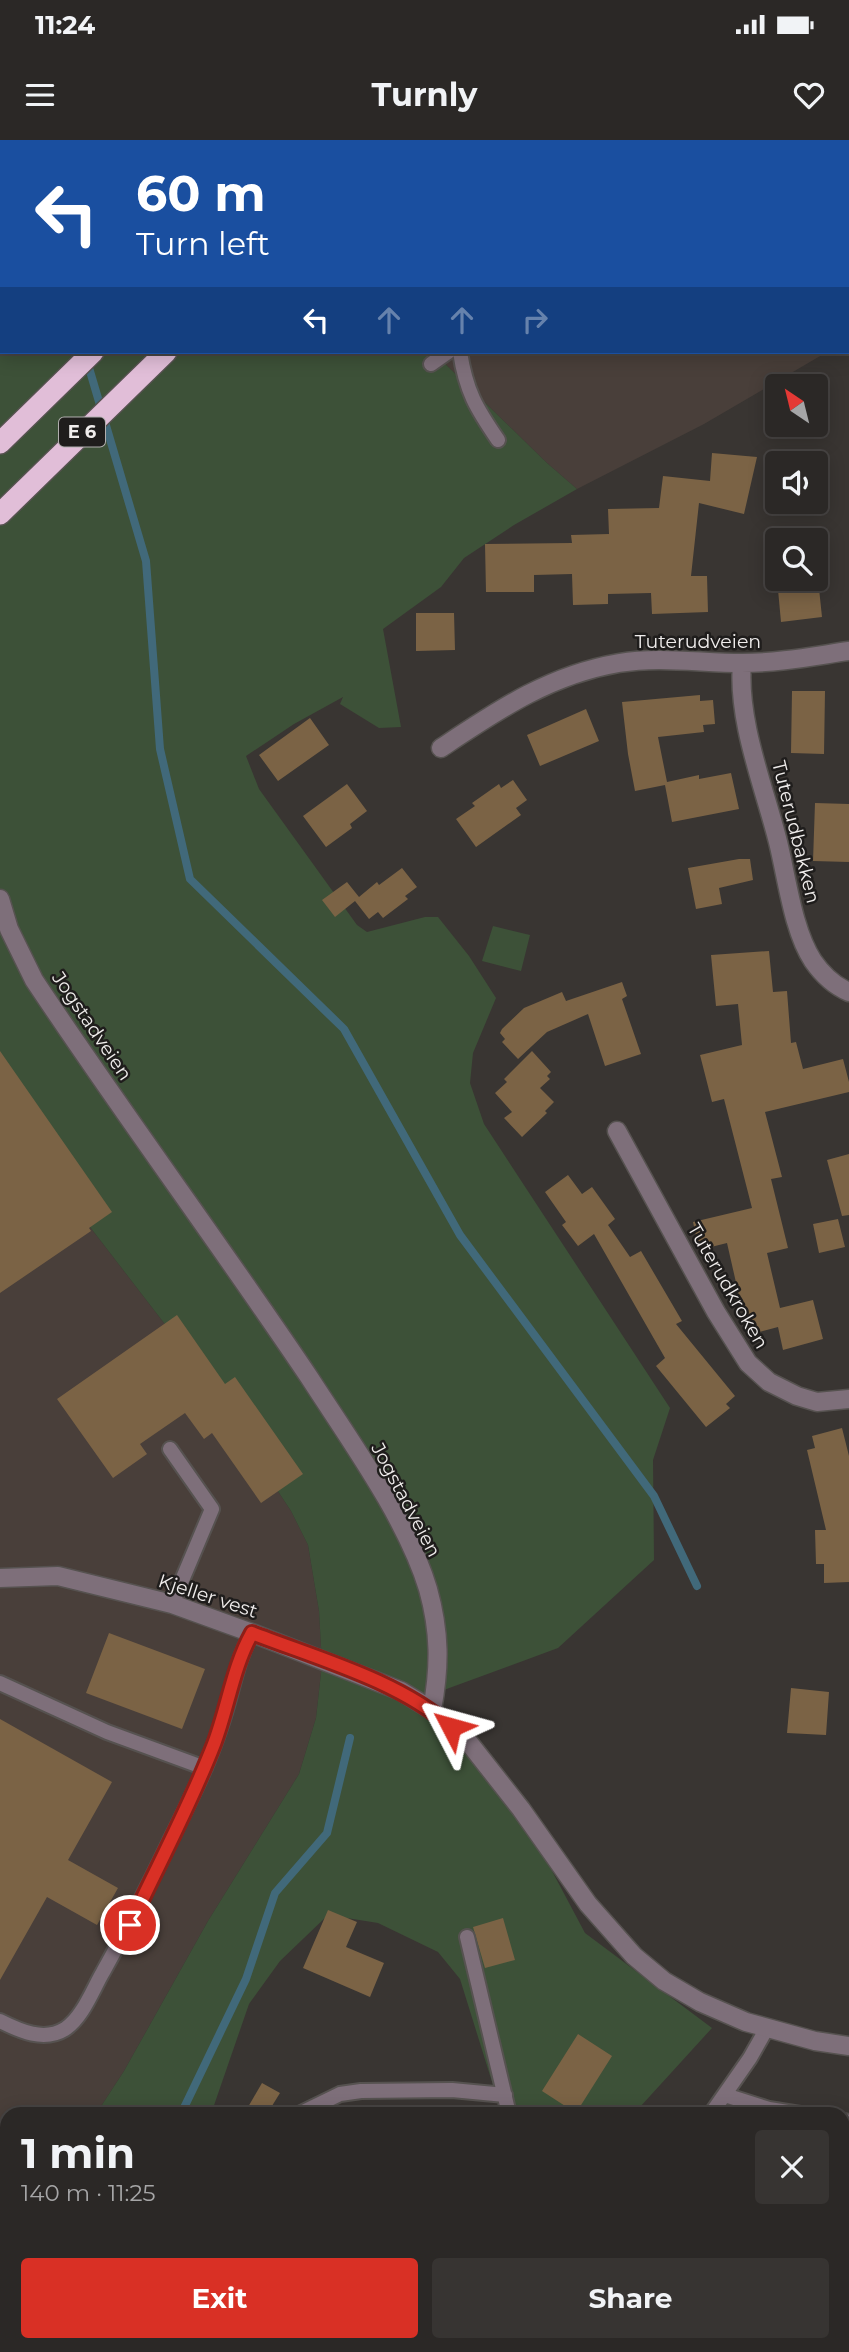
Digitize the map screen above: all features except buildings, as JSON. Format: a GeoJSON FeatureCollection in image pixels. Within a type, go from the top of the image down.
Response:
{"type":"FeatureCollection","features":[{"type":"Feature","properties":{"kind":"highway","name":"E 6"},"geometry":{"type":"LineString","coordinates":[[0,443],[91,354]]}},
{"type":"Feature","properties":{"kind":"highway","name":"E 6"},"geometry":{"type":"LineString","coordinates":[[0,514],[164,354]]}},
{"type":"Feature","properties":{"kind":"street","name":"Tuterudveien"},"geometry":{"type":"LineString","coordinates":[[441,748],[493,713],[544,685],[618,663],[649,660],[773,662],[849,651]]}},
{"type":"Feature","properties":{"kind":"street","name":"Tuterudbakken"},"geometry":{"type":"LineString","coordinates":[[742,663],[740,680],[748,730],[798,928],[813,960],[831,981],[849,992]]}},
{"type":"Feature","properties":{"kind":"street","name":"Jogstadveien"},"geometry":{"type":"LineString","coordinates":[[0,899],[9,929],[34,980],[235,1267],[346,1433],[386,1499],[411,1546],[427,1587],[438,1630],[438,1677],[432,1710]]}},
{"type":"Feature","properties":{"kind":"street","name":"Tuterudkroken"},"geometry":{"type":"LineString","coordinates":[[617,1131],[716,1312],[748,1363],[769,1382],[797,1396],[817,1402],[849,1399]]}},
{"type":"Feature","properties":{"kind":"street","name":"Kjeller vest"},"geometry":{"type":"LineString","coordinates":[[0,1578],[58,1576],[172,1604],[401,1691],[432,1710]]}},
{"type":"Feature","properties":{"kind":"street"},"geometry":{"type":"LineString","coordinates":[[432,1710],[470,1744],[521,1809],[588,1904],[634,1956],[664,1981],[700,2002],[746,2022],[815,2041],[849,2046]]}},
{"type":"Feature","properties":{"kind":"lane"},"geometry":{"type":"LineString","coordinates":[[432,364],[445,354]]}},
{"type":"Feature","properties":{"kind":"lane"},"geometry":{"type":"LineString","coordinates":[[460,354],[464,377],[476,408],[498,440]]}},
{"type":"Feature","properties":{"kind":"lane"},"geometry":{"type":"LineString","coordinates":[[170,1449],[212,1509],[172,1604]]}},
{"type":"Feature","properties":{"kind":"lane"},"geometry":{"type":"LineString","coordinates":[[0,2021],[28,2033],[55,2034],[67,2028],[81,2010],[130,1925],[205,1768],[221,1727],[241,1652],[252,1633]]}},
{"type":"Feature","properties":{"kind":"lane"},"geometry":{"type":"LineString","coordinates":[[0,1683],[107,1732],[205,1768]]}},
{"type":"Feature","properties":{"kind":"lane"},"geometry":{"type":"LineString","coordinates":[[467,1937],[508,2107]]}},
{"type":"Feature","properties":{"kind":"lane"},"geometry":{"type":"LineString","coordinates":[[716,2107],[750,2059],[767,2028]]}},
{"type":"Feature","properties":{"kind":"lane"},"geometry":{"type":"LineString","coordinates":[[313,2107],[340,2094],[361,2091],[452,2090],[505,2095]]}},
{"type":"Feature","properties":{"kind":"lane"},"geometry":{"type":"LineString","coordinates":[[725,2095],[763,2107]]}},
{"type":"Feature","properties":{"kind":"shaded area"},"geometry":{"type":"Polygon","coordinates":[[[435,354],[824,354],[789,374],[765,374],[765,388],[704,424],[577,489],[435,354]]]}},
{"type":"Feature","properties":{"kind":"shaded area"},"geometry":{"type":"Polygon","coordinates":[[[0,1082],[90,1227],[184,1349],[291,1511],[308,1545],[319,1611],[322,1664],[316,1718],[299,1774],[208,1921],[124,2071],[101,2107],[0,2107],[0,1082]]]}},
{"type":"Feature","properties":{"kind":"green space"},"geometry":{"type":"Polygon","coordinates":[[[0,354],[435,354],[577,489],[514,525],[464,558],[441,587],[383,629],[401,727],[379,728],[340,704],[343,697],[294,724],[246,756],[259,789],[357,925],[367,932],[425,917],[438,917],[469,956],[496,998],[473,1053],[470,1083],[484,1124],[670,1408],[653,1460],[654,1560],[558,1648],[422,1698],[488,1775],[543,1854],[585,1933],[712,2028],[640,2107],[500,2107],[460,1979],[438,1952],[378,1923],[328,1915],[280,1961],[249,2004],[213,2107],[101,2107],[124,2071],[208,1921],[299,1774],[316,1718],[322,1664],[319,1611],[308,1545],[291,1511],[184,1349],[90,1227],[0,1082],[0,354]]]}},
{"type":"Feature","properties":{"kind":"green space"},"geometry":{"type":"Polygon","coordinates":[[[493,926],[530,935],[521,971],[482,961],[493,926]]]}},
{"type":"Feature","properties":{"kind":"waterway"},"geometry":{"type":"LineString","coordinates":[[87,361],[146,561],[160,749],[190,879],[344,1029],[460,1235],[654,1496],[697,1586]]}},
{"type":"Feature","properties":{"kind":"waterway"},"geometry":{"type":"LineString","coordinates":[[184,2107],[246,1979],[275,1893],[327,1833],[350,1738]]}},
{"type":"Feature","properties":{"kind":"route"},"geometry":{"type":"LineString","coordinates":[[130,1925],[205,1768],[221,1727],[241,1652],[252,1633],[401,1691],[432,1710],[451,1727]]}}]}
